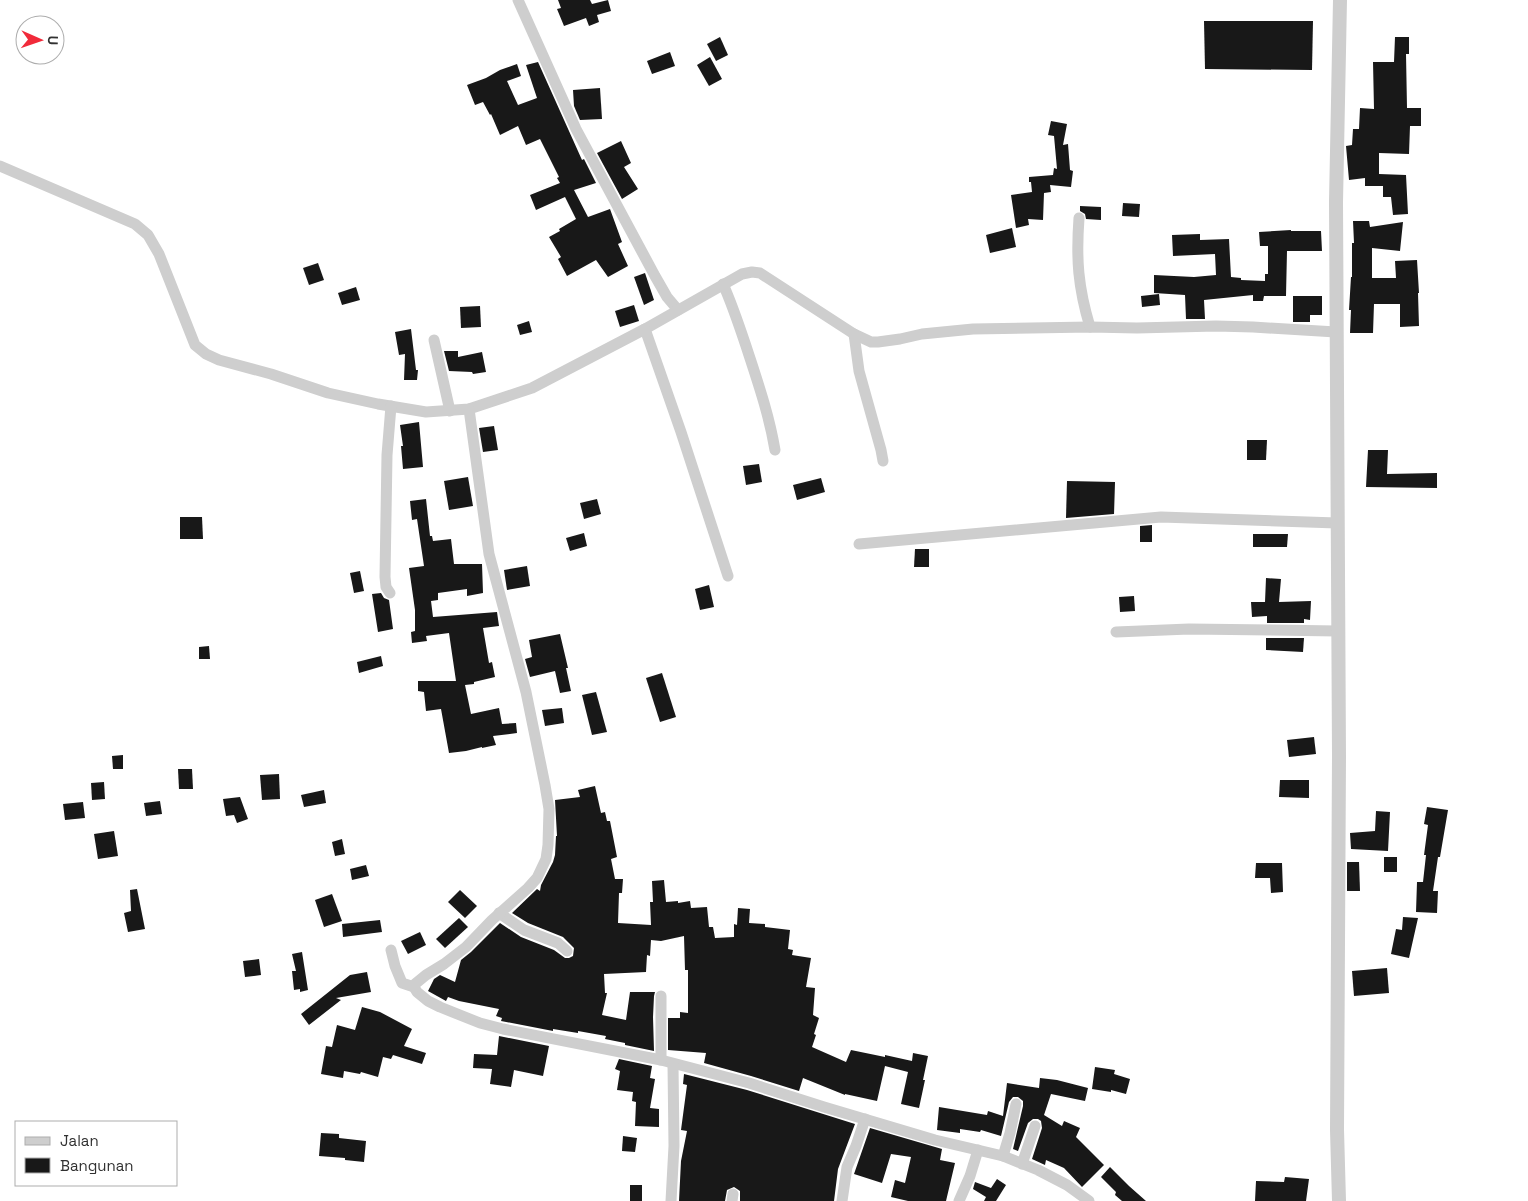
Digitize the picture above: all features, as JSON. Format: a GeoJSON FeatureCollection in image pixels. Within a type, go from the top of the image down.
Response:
{"type":"FeatureCollection","features":[{"type":"Feature","properties":{"kind":"street"},"geometry":{"type":"LineString","coordinates":[[518,0],[576,129],[659,283],[678,310]]}},
{"type":"Feature","properties":{"kind":"street"},"geometry":{"type":"LineString","coordinates":[[1339,1201],[1336,1130],[1339,756],[1336,522],[1336,202],[1340,0]]}},
{"type":"Feature","properties":{"kind":"street"},"geometry":{"type":"LineString","coordinates":[[0,166],[136,224],[148,235],[159,254],[195,345],[206,354],[219,360],[271,374],[328,393],[426,412],[470,409],[532,388],[645,329],[747,272],[760,274],[785,288],[854,334],[871,342],[964,329],[1244,326],[1336,332]]}},
{"type":"Feature","properties":{"kind":"street"},"geometry":{"type":"LineString","coordinates":[[1079,218],[1077,244],[1078,274],[1083,304],[1090,327]]}},
{"type":"Feature","properties":{"kind":"street"},"geometry":{"type":"LineString","coordinates":[[724,284],[735,310],[756,376],[771,427],[775,450]]}},
{"type":"Feature","properties":{"kind":"street"},"geometry":{"type":"LineString","coordinates":[[645,329],[728,576]]}},
{"type":"Feature","properties":{"kind":"street"},"geometry":{"type":"LineString","coordinates":[[854,334],[859,371],[881,450],[882,461]]}},
{"type":"Feature","properties":{"kind":"street"},"geometry":{"type":"LineString","coordinates":[[434,340],[450,411]]}},
{"type":"Feature","properties":{"kind":"street"},"geometry":{"type":"LineString","coordinates":[[390,593],[386,588],[385,577],[388,446],[391,406]]}},
{"type":"Feature","properties":{"kind":"street"},"geometry":{"type":"LineString","coordinates":[[414,988],[415,984],[466,947],[534,882],[546,860],[548,845],[549,809],[526,692],[489,554],[470,409]]}},
{"type":"Feature","properties":{"kind":"street"},"geometry":{"type":"LineString","coordinates":[[859,544],[1161,517],[1336,522]]}},
{"type":"Feature","properties":{"kind":"street"},"geometry":{"type":"LineString","coordinates":[[1116,632],[1189,629],[1338,631]]}},
{"type":"Feature","properties":{"kind":"street"},"geometry":{"type":"LineString","coordinates":[[499,914],[531,933],[558,943],[567,951]]}},
{"type":"Feature","properties":{"kind":"street"},"geometry":{"type":"LineString","coordinates":[[392,950],[402,983],[414,988],[428,1001],[473,1020],[503,1030],[661,1060],[750,1083],[935,1140],[1003,1156],[1038,1170],[1067,1185],[1089,1201]]}},
{"type":"Feature","properties":{"kind":"street"},"geometry":{"type":"LineString","coordinates":[[661,996],[661,1060]]}},
{"type":"Feature","properties":{"kind":"street"},"geometry":{"type":"LineString","coordinates":[[671,1201],[674,1146],[673,1064]]}},
{"type":"Feature","properties":{"kind":"street"},"geometry":{"type":"LineString","coordinates":[[1003,1156],[1016,1104]]}},
{"type":"Feature","properties":{"kind":"street"},"geometry":{"type":"LineString","coordinates":[[842,1201],[847,1167],[864,1119]]}},
{"type":"Feature","properties":{"kind":"street"},"geometry":{"type":"LineString","coordinates":[[1022,1164],[1036,1126]]}},
{"type":"Feature","properties":{"kind":"street"},"geometry":{"type":"LineString","coordinates":[[959,1201],[970,1176],[978,1150]]}},
{"type":"Feature","properties":{"kind":"building"},"geometry":{"type":"Polygon","coordinates":[[[558,0],[590,0],[592,4],[608,0],[611,11],[597,15],[599,22],[589,26],[586,18],[564,26],[557,9],[561,8],[558,0]]]}},
{"type":"Feature","properties":{"kind":"building"},"geometry":{"type":"Polygon","coordinates":[[[1204,21],[1313,21],[1312,70],[1205,69],[1204,21]]]}},
{"type":"Feature","properties":{"kind":"building"},"geometry":{"type":"Polygon","coordinates":[[[720,37],[728,55],[716,61],[707,44],[720,37]]]}},
{"type":"Feature","properties":{"kind":"building"},"geometry":{"type":"Polygon","coordinates":[[[1395,37],[1409,37],[1409,54],[1406,54],[1407,108],[1421,108],[1421,126],[1410,126],[1409,154],[1379,153],[1379,174],[1406,175],[1408,214],[1393,215],[1391,197],[1383,197],[1383,186],[1365,186],[1365,178],[1349,180],[1346,146],[1352,145],[1353,129],[1359,129],[1360,108],[1374,109],[1373,62],[1394,62],[1395,37]]]}},
{"type":"Feature","properties":{"kind":"building"},"geometry":{"type":"Polygon","coordinates":[[[670,52],[675,66],[652,74],[647,61],[670,52]]]}},
{"type":"Feature","properties":{"kind":"building"},"geometry":{"type":"Polygon","coordinates":[[[710,57],[722,79],[709,86],[697,65],[710,57]]]}},
{"type":"Feature","properties":{"kind":"building"},"geometry":{"type":"Polygon","coordinates":[[[538,62],[582,160],[584,159],[596,183],[574,190],[588,217],[610,209],[622,242],[618,244],[628,266],[608,277],[596,260],[567,276],[558,259],[561,257],[549,237],[576,219],[565,197],[536,210],[530,195],[560,183],[557,178],[559,177],[540,139],[526,145],[518,126],[500,135],[491,114],[483,102],[475,105],[467,85],[517,64],[521,76],[507,81],[518,105],[537,98],[526,65],[538,62]]]}},
{"type":"Feature","properties":{"kind":"building"},"geometry":{"type":"Polygon","coordinates":[[[600,88],[602,119],[580,120],[574,106],[573,90],[600,88]]]}},
{"type":"Feature","properties":{"kind":"building"},"geometry":{"type":"Polygon","coordinates":[[[1051,121],[1067,124],[1063,145],[1068,144],[1070,170],[1073,171],[1071,187],[1050,185],[1051,192],[1044,193],[1043,220],[1028,219],[1029,225],[1016,228],[1011,195],[1032,192],[1029,177],[1053,175],[1054,168],[1057,169],[1054,136],[1048,135],[1051,121]]]}},
{"type":"Feature","properties":{"kind":"building"},"geometry":{"type":"Polygon","coordinates":[[[621,141],[631,163],[624,167],[638,189],[622,199],[597,153],[621,141]]]}},
{"type":"Feature","properties":{"kind":"building"},"geometry":{"type":"Polygon","coordinates":[[[1123,203],[1140,204],[1139,217],[1122,216],[1123,203]]]}},
{"type":"Feature","properties":{"kind":"building"},"geometry":{"type":"Polygon","coordinates":[[[1080,206],[1101,207],[1101,220],[1086,219],[1085,214],[1080,211],[1080,206]]]}},
{"type":"Feature","properties":{"kind":"building"},"geometry":{"type":"Polygon","coordinates":[[[1353,221],[1369,221],[1370,227],[1403,222],[1400,251],[1372,248],[1372,278],[1396,278],[1395,261],[1417,260],[1419,326],[1400,327],[1400,304],[1374,304],[1373,333],[1350,333],[1351,310],[1349,310],[1352,277],[1352,243],[1354,243],[1353,221]]]}},
{"type":"Feature","properties":{"kind":"building"},"geometry":{"type":"Polygon","coordinates":[[[1012,228],[1016,247],[990,253],[986,235],[1012,228]]]}},
{"type":"Feature","properties":{"kind":"building"},"geometry":{"type":"Polygon","coordinates":[[[1321,231],[1322,251],[1287,251],[1286,296],[1264,296],[1263,301],[1253,301],[1253,295],[1204,300],[1205,319],[1186,319],[1185,295],[1154,293],[1154,275],[1194,277],[1216,275],[1215,254],[1173,256],[1172,235],[1200,234],[1200,240],[1229,239],[1231,277],[1241,278],[1241,280],[1265,281],[1265,274],[1268,274],[1268,246],[1260,246],[1259,232],[1321,231]]]}},
{"type":"Feature","properties":{"kind":"building"},"geometry":{"type":"Polygon","coordinates":[[[318,263],[324,280],[309,285],[303,268],[318,263]]]}},
{"type":"Feature","properties":{"kind":"building"},"geometry":{"type":"Polygon","coordinates":[[[645,273],[654,300],[644,305],[634,277],[645,273]]]}},
{"type":"Feature","properties":{"kind":"building"},"geometry":{"type":"Polygon","coordinates":[[[356,287],[360,300],[342,305],[338,293],[356,287]]]}},
{"type":"Feature","properties":{"kind":"building"},"geometry":{"type":"Polygon","coordinates":[[[1159,294],[1160,305],[1142,307],[1141,296],[1159,294]]]}},
{"type":"Feature","properties":{"kind":"building"},"geometry":{"type":"Polygon","coordinates":[[[1293,296],[1322,296],[1322,315],[1310,315],[1310,322],[1293,322],[1293,296]]]}},
{"type":"Feature","properties":{"kind":"building"},"geometry":{"type":"Polygon","coordinates":[[[634,305],[639,321],[620,327],[615,311],[634,305]]]}},
{"type":"Feature","properties":{"kind":"building"},"geometry":{"type":"Polygon","coordinates":[[[480,306],[481,327],[461,328],[460,307],[480,306]]]}},
{"type":"Feature","properties":{"kind":"building"},"geometry":{"type":"Polygon","coordinates":[[[529,321],[532,332],[520,335],[517,325],[529,321]]]}},
{"type":"Feature","properties":{"kind":"building"},"geometry":{"type":"Polygon","coordinates":[[[411,329],[416,370],[418,370],[417,380],[404,380],[405,354],[399,355],[395,332],[411,329]]]}},
{"type":"Feature","properties":{"kind":"building"},"geometry":{"type":"Polygon","coordinates":[[[444,351],[458,351],[458,357],[482,352],[486,372],[473,374],[472,372],[449,371],[444,351]]]}},
{"type":"Feature","properties":{"kind":"building"},"geometry":{"type":"Polygon","coordinates":[[[419,422],[423,467],[403,469],[401,446],[403,446],[400,425],[419,422]]]}},
{"type":"Feature","properties":{"kind":"building"},"geometry":{"type":"Polygon","coordinates":[[[494,426],[498,450],[483,452],[479,428],[494,426]]]}},
{"type":"Feature","properties":{"kind":"building"},"geometry":{"type":"Polygon","coordinates":[[[1247,440],[1267,440],[1266,460],[1247,460],[1247,440]]]}},
{"type":"Feature","properties":{"kind":"building"},"geometry":{"type":"Polygon","coordinates":[[[1368,450],[1388,450],[1387,474],[1437,473],[1437,488],[1366,487],[1368,450]]]}},
{"type":"Feature","properties":{"kind":"building"},"geometry":{"type":"Polygon","coordinates":[[[759,464],[762,482],[746,485],[743,466],[759,464]]]}},
{"type":"Feature","properties":{"kind":"building"},"geometry":{"type":"Polygon","coordinates":[[[468,477],[473,506],[449,510],[444,481],[468,477]]]}},
{"type":"Feature","properties":{"kind":"building"},"geometry":{"type":"Polygon","coordinates":[[[821,478],[825,492],[797,500],[793,485],[821,478]]]}},
{"type":"Feature","properties":{"kind":"building"},"geometry":{"type":"Polygon","coordinates":[[[1067,481],[1115,482],[1114,514],[1066,518],[1067,481]]]}},
{"type":"Feature","properties":{"kind":"building"},"geometry":{"type":"Polygon","coordinates":[[[426,499],[430,536],[432,536],[433,541],[451,539],[454,564],[482,564],[483,593],[467,596],[467,589],[438,593],[438,600],[431,601],[433,617],[497,612],[499,626],[483,628],[489,663],[492,662],[495,677],[465,685],[471,714],[499,708],[502,724],[516,723],[517,733],[493,736],[496,745],[449,753],[441,709],[426,711],[424,692],[418,691],[418,681],[456,681],[449,633],[426,636],[427,641],[412,643],[411,632],[415,631],[415,610],[409,568],[424,566],[417,519],[412,520],[410,501],[426,499]]]}},
{"type":"Feature","properties":{"kind":"building"},"geometry":{"type":"Polygon","coordinates":[[[597,499],[601,514],[584,519],[580,503],[597,499]]]}},
{"type":"Feature","properties":{"kind":"building"},"geometry":{"type":"Polygon","coordinates":[[[180,517],[202,517],[203,539],[180,539],[180,517]]]}},
{"type":"Feature","properties":{"kind":"building"},"geometry":{"type":"Polygon","coordinates":[[[1152,525],[1152,542],[1140,542],[1140,526],[1152,525]]]}},
{"type":"Feature","properties":{"kind":"building"},"geometry":{"type":"Polygon","coordinates":[[[584,533],[587,546],[570,551],[566,538],[584,533]]]}},
{"type":"Feature","properties":{"kind":"building"},"geometry":{"type":"Polygon","coordinates":[[[1253,534],[1288,534],[1287,547],[1253,547],[1253,534]]]}},
{"type":"Feature","properties":{"kind":"building"},"geometry":{"type":"Polygon","coordinates":[[[915,549],[929,549],[929,567],[914,567],[915,549]]]}},
{"type":"Feature","properties":{"kind":"building"},"geometry":{"type":"Polygon","coordinates":[[[527,566],[530,586],[507,590],[504,570],[527,566]]]}},
{"type":"Feature","properties":{"kind":"building"},"geometry":{"type":"Polygon","coordinates":[[[360,571],[364,591],[354,593],[350,573],[360,571]]]}},
{"type":"Feature","properties":{"kind":"building"},"geometry":{"type":"Polygon","coordinates":[[[1266,578],[1281,579],[1279,602],[1311,601],[1310,620],[1304,619],[1304,623],[1267,623],[1267,616],[1252,617],[1251,602],[1265,602],[1266,578]]]}},
{"type":"Feature","properties":{"kind":"building"},"geometry":{"type":"Polygon","coordinates":[[[709,585],[714,607],[700,610],[695,589],[709,585]]]}},
{"type":"Feature","properties":{"kind":"building"},"geometry":{"type":"Polygon","coordinates":[[[381,593],[384,598],[389,600],[393,629],[378,632],[372,594],[381,593]]]}},
{"type":"Feature","properties":{"kind":"building"},"geometry":{"type":"Polygon","coordinates":[[[1134,596],[1135,611],[1120,612],[1119,597],[1134,596]]]}},
{"type":"Feature","properties":{"kind":"building"},"geometry":{"type":"Polygon","coordinates":[[[560,634],[571,691],[560,693],[555,671],[530,677],[525,659],[532,657],[529,640],[560,634]]]}},
{"type":"Feature","properties":{"kind":"building"},"geometry":{"type":"Polygon","coordinates":[[[1266,638],[1304,638],[1303,652],[1266,650],[1266,638]]]}},
{"type":"Feature","properties":{"kind":"building"},"geometry":{"type":"Polygon","coordinates":[[[209,646],[210,659],[199,659],[199,647],[209,646]]]}},
{"type":"Feature","properties":{"kind":"building"},"geometry":{"type":"Polygon","coordinates":[[[381,656],[383,666],[359,673],[357,662],[381,656]]]}},
{"type":"Feature","properties":{"kind":"building"},"geometry":{"type":"Polygon","coordinates":[[[662,673],[676,717],[660,722],[646,678],[662,673]]]}},
{"type":"Feature","properties":{"kind":"building"},"geometry":{"type":"Polygon","coordinates":[[[596,692],[607,732],[592,735],[582,695],[596,692]]]}},
{"type":"Feature","properties":{"kind":"building"},"geometry":{"type":"Polygon","coordinates":[[[562,708],[564,723],[545,726],[542,710],[562,708]]]}},
{"type":"Feature","properties":{"kind":"building"},"geometry":{"type":"Polygon","coordinates":[[[1314,737],[1316,754],[1289,757],[1287,740],[1314,737]]]}},
{"type":"Feature","properties":{"kind":"building"},"geometry":{"type":"Polygon","coordinates":[[[123,755],[123,769],[113,769],[112,756],[123,755]]]}},
{"type":"Feature","properties":{"kind":"building"},"geometry":{"type":"Polygon","coordinates":[[[178,769],[192,769],[193,789],[179,789],[178,769]]]}},
{"type":"Feature","properties":{"kind":"building"},"geometry":{"type":"Polygon","coordinates":[[[279,774],[280,799],[262,800],[260,775],[279,774]]]}},
{"type":"Feature","properties":{"kind":"building"},"geometry":{"type":"Polygon","coordinates":[[[1280,780],[1309,780],[1309,798],[1279,797],[1280,780]]]}},
{"type":"Feature","properties":{"kind":"building"},"geometry":{"type":"Polygon","coordinates":[[[104,782],[105,799],[92,800],[91,783],[104,782]]]}},
{"type":"Feature","properties":{"kind":"building"},"geometry":{"type":"Polygon","coordinates":[[[595,786],[601,813],[605,812],[607,821],[610,821],[617,857],[611,859],[615,879],[623,879],[622,893],[619,893],[618,923],[651,925],[650,902],[653,902],[652,881],[664,880],[666,902],[690,901],[691,908],[707,907],[709,927],[713,927],[715,938],[734,937],[734,924],[737,925],[738,908],[750,909],[749,923],[765,924],[765,927],[790,930],[788,949],[793,950],[792,955],[811,958],[806,987],[815,988],[813,1015],[819,1018],[812,1047],[846,1062],[851,1050],[912,1061],[913,1053],[928,1056],[919,1108],[901,1104],[908,1072],[885,1066],[877,1101],[845,1095],[803,1078],[799,1091],[704,1063],[706,1053],[668,1050],[668,1018],[680,1018],[680,1012],[688,1013],[688,970],[685,970],[684,936],[661,941],[651,940],[650,956],[647,955],[646,972],[604,974],[605,993],[607,993],[602,1015],[626,1020],[630,992],[655,992],[653,1017],[654,1051],[605,1039],[606,1036],[578,1031],[578,1033],[553,1029],[553,1031],[501,1021],[502,1018],[496,1016],[499,1009],[448,997],[446,1001],[428,991],[434,979],[440,975],[455,982],[461,960],[500,923],[521,937],[554,950],[565,958],[573,956],[574,948],[563,937],[528,923],[512,913],[537,889],[540,891],[541,885],[553,862],[557,836],[555,800],[580,797],[578,790],[595,786]]]}},
{"type":"Feature","properties":{"kind":"building"},"geometry":{"type":"Polygon","coordinates":[[[324,790],[326,803],[304,807],[301,795],[324,790]]]}},
{"type":"Feature","properties":{"kind":"building"},"geometry":{"type":"Polygon","coordinates":[[[240,797],[248,819],[237,823],[234,815],[226,816],[223,799],[240,797]]]}},
{"type":"Feature","properties":{"kind":"building"},"geometry":{"type":"Polygon","coordinates":[[[160,801],[162,814],[146,816],[144,803],[160,801]]]}},
{"type":"Feature","properties":{"kind":"building"},"geometry":{"type":"Polygon","coordinates":[[[83,802],[85,818],[65,820],[63,804],[83,802]]]}},
{"type":"Feature","properties":{"kind":"building"},"geometry":{"type":"Polygon","coordinates":[[[1427,807],[1448,810],[1433,891],[1438,891],[1437,913],[1416,912],[1417,882],[1423,882],[1426,855],[1424,855],[1428,825],[1424,824],[1427,807]]]}},
{"type":"Feature","properties":{"kind":"building"},"geometry":{"type":"Polygon","coordinates":[[[1376,811],[1390,812],[1388,851],[1351,849],[1350,833],[1375,831],[1376,811]]]}},
{"type":"Feature","properties":{"kind":"building"},"geometry":{"type":"Polygon","coordinates":[[[114,831],[118,856],[98,859],[94,834],[114,831]]]}},
{"type":"Feature","properties":{"kind":"building"},"geometry":{"type":"Polygon","coordinates":[[[342,839],[345,854],[335,856],[332,842],[342,839]]]}},
{"type":"Feature","properties":{"kind":"building"},"geometry":{"type":"Polygon","coordinates":[[[1384,857],[1397,857],[1397,872],[1384,872],[1384,857]]]}},
{"type":"Feature","properties":{"kind":"building"},"geometry":{"type":"Polygon","coordinates":[[[1347,862],[1359,862],[1360,891],[1347,891],[1347,862]]]}},
{"type":"Feature","properties":{"kind":"building"},"geometry":{"type":"Polygon","coordinates":[[[1256,863],[1282,863],[1283,892],[1271,893],[1270,878],[1255,878],[1256,863]]]}},
{"type":"Feature","properties":{"kind":"building"},"geometry":{"type":"Polygon","coordinates":[[[366,865],[369,876],[352,880],[350,869],[366,865]]]}},
{"type":"Feature","properties":{"kind":"building"},"geometry":{"type":"Polygon","coordinates":[[[137,889],[145,929],[128,932],[124,913],[131,911],[130,890],[137,889]]]}},
{"type":"Feature","properties":{"kind":"building"},"geometry":{"type":"Polygon","coordinates":[[[460,890],[477,906],[465,918],[448,902],[460,890]]]}},
{"type":"Feature","properties":{"kind":"building"},"geometry":{"type":"Polygon","coordinates":[[[332,894],[342,921],[324,927],[315,900],[332,894]]]}},
{"type":"Feature","properties":{"kind":"building"},"geometry":{"type":"Polygon","coordinates":[[[1403,917],[1418,918],[1409,958],[1391,954],[1396,929],[1402,930],[1403,917]]]}},
{"type":"Feature","properties":{"kind":"building"},"geometry":{"type":"Polygon","coordinates":[[[459,918],[468,927],[445,948],[436,939],[459,918]]]}},
{"type":"Feature","properties":{"kind":"building"},"geometry":{"type":"Polygon","coordinates":[[[380,920],[382,932],[343,937],[342,924],[380,920]]]}},
{"type":"Feature","properties":{"kind":"building"},"geometry":{"type":"Polygon","coordinates":[[[420,932],[426,945],[408,954],[401,941],[420,932]]]}},
{"type":"Feature","properties":{"kind":"building"},"geometry":{"type":"Polygon","coordinates":[[[302,952],[308,990],[300,992],[300,989],[294,990],[292,971],[296,971],[292,954],[302,952]]]}},
{"type":"Feature","properties":{"kind":"building"},"geometry":{"type":"Polygon","coordinates":[[[259,959],[261,975],[245,977],[243,961],[259,959]]]}},
{"type":"Feature","properties":{"kind":"building"},"geometry":{"type":"Polygon","coordinates":[[[1387,968],[1389,993],[1354,996],[1352,971],[1387,968]]]}},
{"type":"Feature","properties":{"kind":"building"},"geometry":{"type":"Polygon","coordinates":[[[367,972],[371,992],[336,998],[341,1000],[309,1025],[301,1014],[350,975],[367,972]]]}},
{"type":"Feature","properties":{"kind":"building"},"geometry":{"type":"Polygon","coordinates":[[[362,1007],[380,1012],[412,1029],[404,1046],[426,1053],[422,1064],[393,1055],[391,1059],[383,1057],[378,1077],[361,1072],[360,1074],[344,1071],[343,1078],[321,1074],[326,1046],[332,1047],[337,1025],[355,1030],[362,1007]]]}},
{"type":"Feature","properties":{"kind":"building"},"geometry":{"type":"Polygon","coordinates":[[[499,1036],[549,1046],[543,1076],[514,1070],[511,1087],[490,1084],[492,1069],[473,1068],[474,1054],[497,1055],[499,1036]]]}},
{"type":"Feature","properties":{"kind":"building"},"geometry":{"type":"Polygon","coordinates":[[[619,1059],[652,1066],[650,1078],[655,1079],[650,1108],[659,1109],[659,1127],[635,1126],[636,1102],[632,1101],[633,1092],[617,1090],[620,1071],[615,1069],[619,1059]]]}},
{"type":"Feature","properties":{"kind":"building"},"geometry":{"type":"Polygon","coordinates":[[[1095,1067],[1115,1070],[1114,1074],[1130,1079],[1126,1094],[1111,1090],[1111,1092],[1092,1089],[1095,1067]]]}},
{"type":"Feature","properties":{"kind":"building"},"geometry":{"type":"Polygon","coordinates":[[[684,1074],[747,1090],[855,1124],[838,1169],[834,1201],[740,1201],[740,1191],[734,1187],[727,1190],[725,1201],[679,1201],[681,1161],[687,1131],[681,1130],[687,1085],[683,1084],[684,1074]]]}},
{"type":"Feature","properties":{"kind":"building"},"geometry":{"type":"Polygon","coordinates":[[[1040,1078],[1057,1080],[1088,1088],[1085,1101],[1051,1094],[1044,1115],[1062,1126],[1064,1121],[1080,1128],[1076,1137],[1104,1165],[1082,1187],[1064,1168],[1046,1160],[1045,1165],[1032,1159],[1042,1128],[1041,1121],[1038,1119],[1033,1119],[1028,1123],[1018,1151],[1013,1149],[1023,1106],[1023,1101],[1018,1097],[1013,1097],[1009,1102],[1001,1136],[981,1130],[980,1132],[960,1129],[960,1133],[937,1130],[939,1107],[987,1115],[988,1111],[1003,1116],[1007,1083],[1039,1088],[1040,1078]]]}},
{"type":"Feature","properties":{"kind":"building"},"geometry":{"type":"Polygon","coordinates":[[[870,1128],[942,1149],[940,1160],[955,1163],[946,1201],[908,1201],[891,1197],[895,1180],[905,1183],[911,1157],[891,1154],[882,1183],[854,1174],[870,1128]]]}},
{"type":"Feature","properties":{"kind":"building"},"geometry":{"type":"Polygon","coordinates":[[[321,1133],[339,1134],[339,1138],[366,1141],[364,1162],[319,1156],[321,1133]]]}},
{"type":"Feature","properties":{"kind":"building"},"geometry":{"type":"Polygon","coordinates":[[[623,1136],[637,1138],[635,1152],[622,1151],[623,1136]]]}},
{"type":"Feature","properties":{"kind":"building"},"geometry":{"type":"Polygon","coordinates":[[[1110,1167],[1146,1201],[1122,1201],[1115,1195],[1116,1192],[1101,1177],[1110,1167]]]}},
{"type":"Feature","properties":{"kind":"building"},"geometry":{"type":"Polygon","coordinates":[[[1285,1177],[1309,1179],[1306,1201],[1255,1201],[1256,1181],[1284,1182],[1285,1177]]]}},
{"type":"Feature","properties":{"kind":"building"},"geometry":{"type":"Polygon","coordinates":[[[997,1179],[1006,1185],[996,1201],[984,1201],[986,1197],[973,1189],[975,1182],[991,1188],[997,1179]]]}},
{"type":"Feature","properties":{"kind":"building"},"geometry":{"type":"Polygon","coordinates":[[[630,1185],[642,1185],[642,1201],[630,1201],[630,1185]]]}}]}
